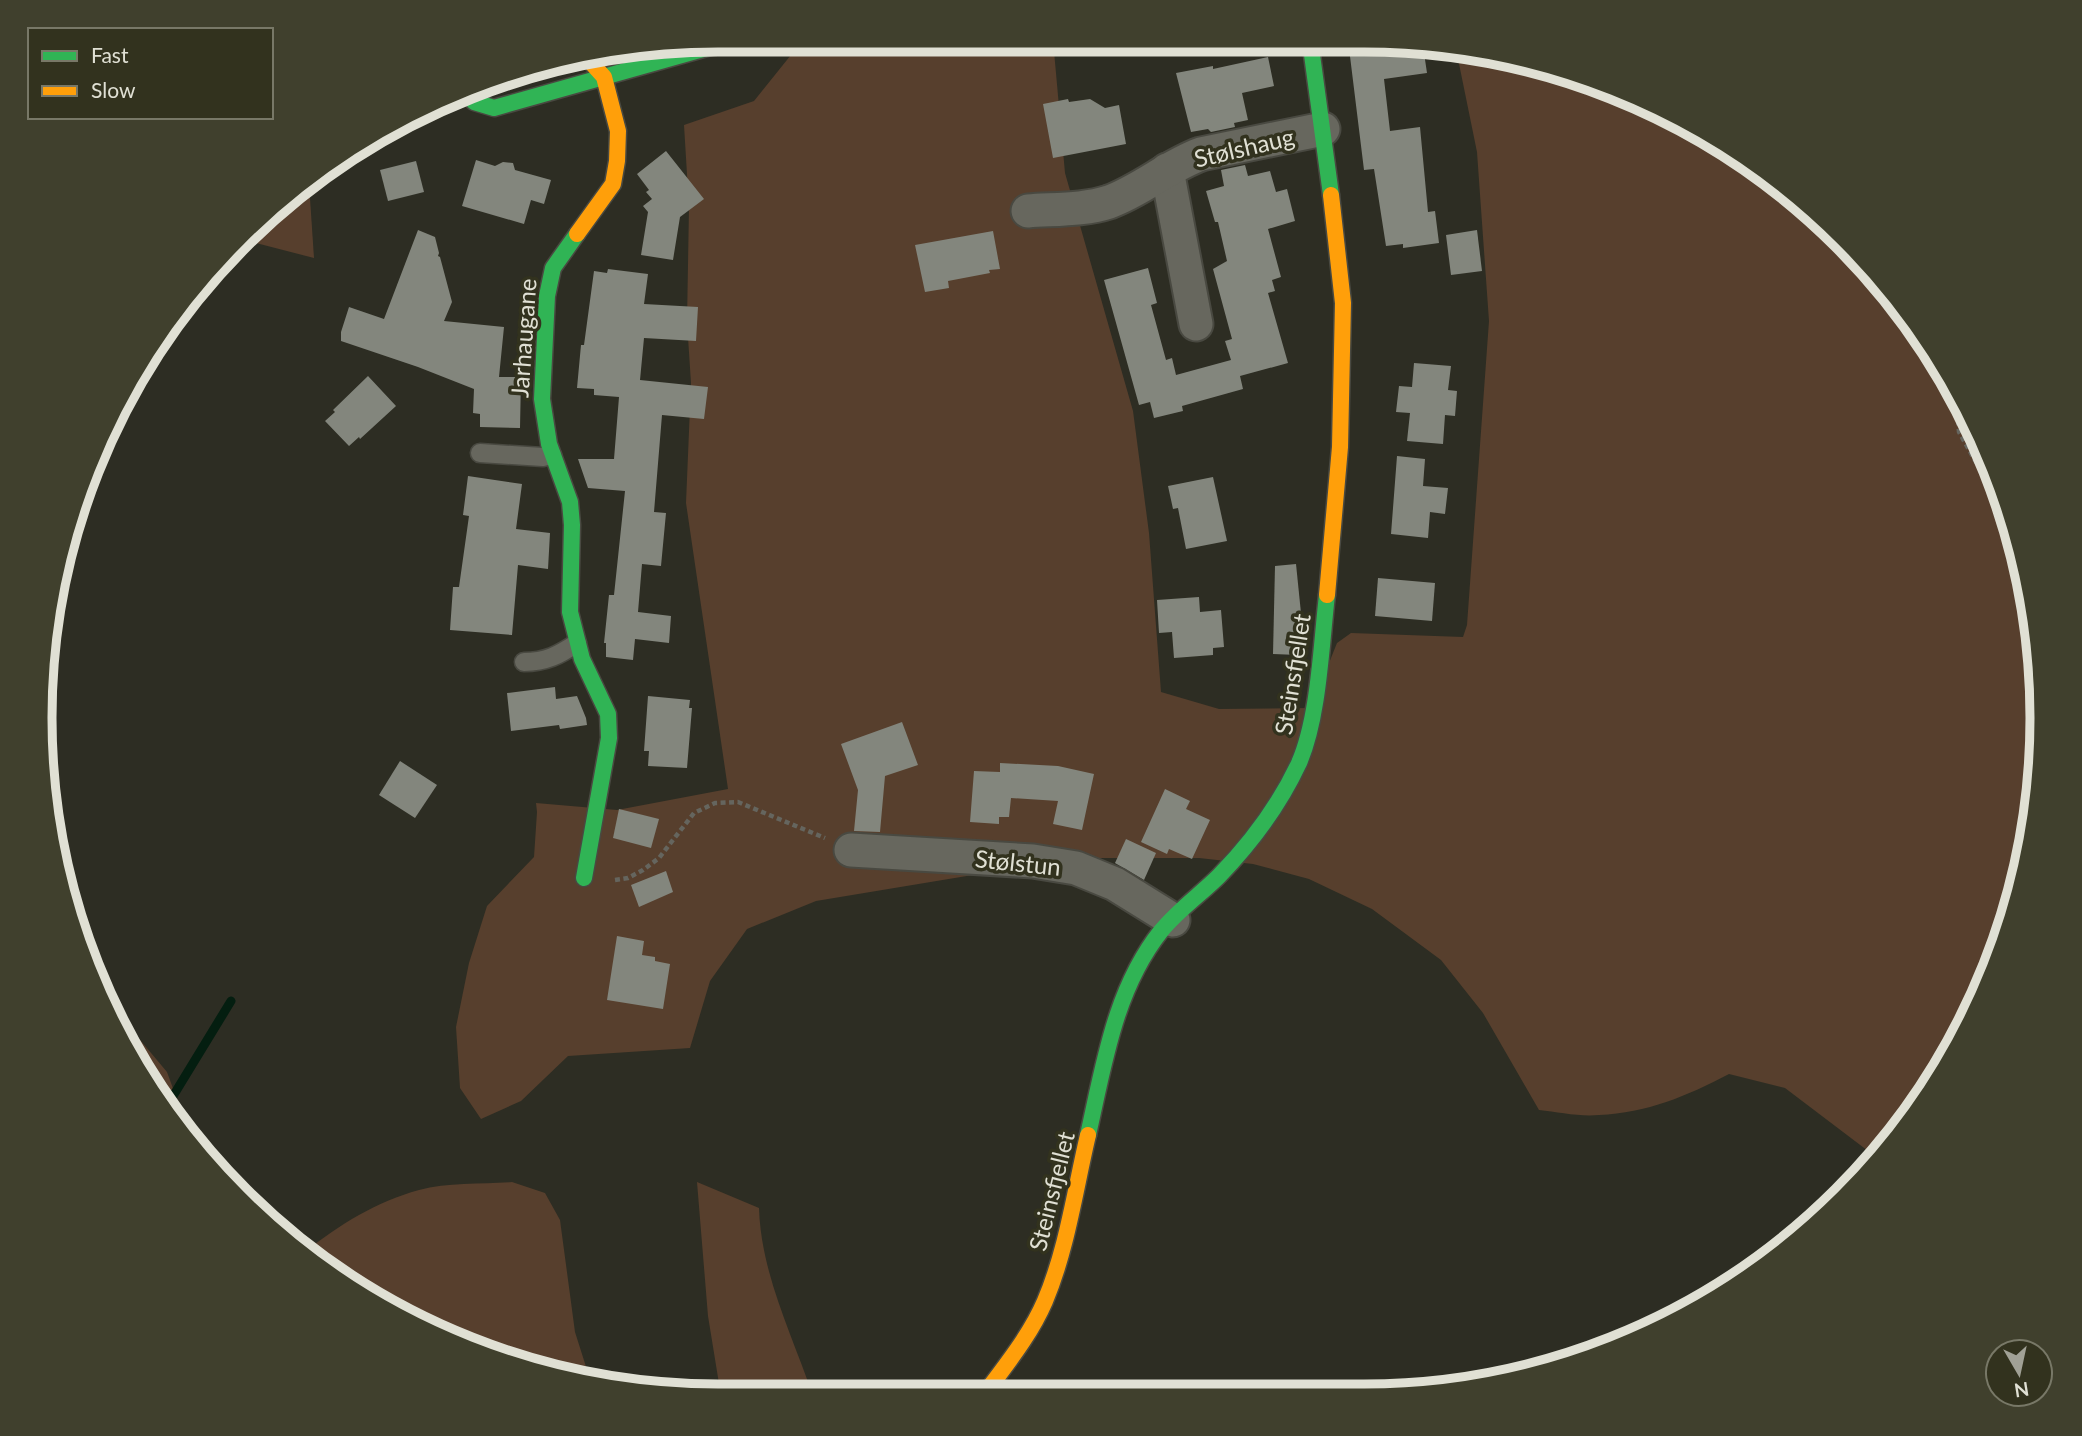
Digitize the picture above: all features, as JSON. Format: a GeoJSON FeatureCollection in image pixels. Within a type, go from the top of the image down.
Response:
{"type":"FeatureCollection","features":[{"type":"Feature","properties":{"kind":"street","name":"Steinsfjellet"},"geometry":{"type":"LineString","coordinates":[[992,1384],[1016,1352],[1044,1303],[1060,1253],[1114,1022],[1137,969],[1162,930],[1246,847],[1280,801],[1300,760],[1312,718],[1329,582],[1340,447],[1343,303],[1312,52]]}},
{"type":"Feature","properties":{"kind":"street"},"geometry":{"type":"LineString","coordinates":[[472,100],[494,108],[688,53]]}},
{"type":"Feature","properties":{"kind":"street"},"geometry":{"type":"LineString","coordinates":[[593,64],[604,77]]}},
{"type":"Feature","properties":{"kind":"street","name":"Jarhaugane"},"geometry":{"type":"LineString","coordinates":[[584,878],[609,738],[608,714],[582,659],[570,612],[570,502],[552,455],[542,399],[547,296],[553,268],[613,184],[618,131],[604,77]]}},
{"type":"Feature","properties":{"kind":"street","name":"Stølshaug"},"geometry":{"type":"LineString","coordinates":[[1028,211],[1107,203],[1184,160],[1201,154],[1323,129]]}},
{"type":"Feature","properties":{"kind":"street","name":"Stølshaug"},"geometry":{"type":"LineString","coordinates":[[1167,170],[1196,324]]}},
{"type":"Feature","properties":{"kind":"street","name":"Stølstun"},"geometry":{"type":"LineString","coordinates":[[851,850],[1033,861],[1076,868],[1115,884],[1173,920]]}},
{"type":"Feature","properties":{"kind":"lane"},"geometry":{"type":"LineString","coordinates":[[480,453],[543,457],[552,455]]}},
{"type":"Feature","properties":{"kind":"lane"},"geometry":{"type":"LineString","coordinates":[[524,662],[540,662],[557,657],[577,643]]}},
{"type":"Feature","properties":{"kind":"path"},"geometry":{"type":"LineString","coordinates":[[1958,418],[1959,432],[1980,466]]}},
{"type":"Feature","properties":{"kind":"path"},"geometry":{"type":"LineString","coordinates":[[584,878],[610,881],[628,878],[643,870],[659,858],[675,834],[694,813],[715,803],[738,802],[851,850]]}},
{"type":"Feature","properties":{"kind":"shaded area"},"geometry":{"type":"Polygon","coordinates":[[[793,52],[1054,52],[1065,173],[1133,411],[1149,533],[1161,692],[1219,709],[1311,708],[1337,643],[1351,633],[1463,637],[1467,625],[1489,321],[1477,152],[1458,59],[1536,75],[1619,103],[1658,121],[1734,165],[1769,190],[1835,247],[1892,313],[1917,348],[1940,385],[1979,463],[2007,546],[2017,588],[2024,631],[2030,718],[2024,805],[2017,848],[2007,890],[1979,973],[1940,1051],[1917,1088],[1869,1151],[1785,1088],[1729,1074],[1682,1096],[1634,1111],[1577,1115],[1539,1110],[1483,1013],[1441,960],[1372,909],[1309,879],[1253,864],[1199,858],[1075,858],[816,901],[747,929],[710,981],[690,1048],[568,1056],[521,1101],[481,1119],[460,1088],[456,1027],[469,963],[487,906],[534,857],[536,803],[617,810],[728,789],[686,503],[691,383],[687,322],[689,207],[684,125],[754,101],[793,52]]]}},
{"type":"Feature","properties":{"kind":"shaded area"},"geometry":{"type":"Polygon","coordinates":[[[310,193],[314,258],[252,242],[310,193]]]}},
{"type":"Feature","properties":{"kind":"shaded area"},"geometry":{"type":"Polygon","coordinates":[[[129,1026],[167,1072],[181,1110],[129,1026]]]}},
{"type":"Feature","properties":{"kind":"shaded area"},"geometry":{"type":"Polygon","coordinates":[[[512,1182],[545,1193],[560,1220],[575,1332],[587,1371],[546,1361],[463,1333],[385,1294],[313,1246],[359,1215],[388,1201],[419,1190],[512,1182]]]}},
{"type":"Feature","properties":{"kind":"shaded area"},"geometry":{"type":"Polygon","coordinates":[[[697,1182],[759,1208],[771,1280],[809,1384],[719,1384],[708,1316],[697,1182]]]}},
{"type":"Feature","properties":{"kind":"building"},"geometry":{"type":"Polygon","coordinates":[[[1349,52],[1424,56],[1427,73],[1384,79],[1390,131],[1420,127],[1428,212],[1435,211],[1439,243],[1403,248],[1403,244],[1386,246],[1374,169],[1364,170],[1349,52]]]}},
{"type":"Feature","properties":{"kind":"building"},"geometry":{"type":"Polygon","coordinates":[[[1268,57],[1274,86],[1242,93],[1248,120],[1234,123],[1235,127],[1211,132],[1208,129],[1191,132],[1176,73],[1213,66],[1213,69],[1268,57]]]}},
{"type":"Feature","properties":{"kind":"building"},"geometry":{"type":"Polygon","coordinates":[[[1068,99],[1069,102],[1090,99],[1105,108],[1119,105],[1126,144],[1053,158],[1043,104],[1068,99]]]}},
{"type":"Feature","properties":{"kind":"building"},"geometry":{"type":"Polygon","coordinates":[[[666,151],[704,199],[680,217],[673,260],[641,255],[648,212],[643,206],[652,199],[637,174],[666,151]]]}},
{"type":"Feature","properties":{"kind":"building"},"geometry":{"type":"Polygon","coordinates":[[[476,160],[495,166],[503,162],[513,163],[515,170],[551,180],[544,204],[531,200],[524,224],[462,206],[476,160]]]}},
{"type":"Feature","properties":{"kind":"building"},"geometry":{"type":"Polygon","coordinates":[[[416,161],[424,192],[388,201],[380,170],[416,161]]]}},
{"type":"Feature","properties":{"kind":"building"},"geometry":{"type":"Polygon","coordinates":[[[1245,165],[1248,176],[1270,171],[1276,192],[1287,189],[1295,221],[1268,229],[1281,277],[1272,280],[1275,291],[1268,293],[1288,363],[1240,376],[1243,389],[1182,406],[1183,411],[1154,418],[1150,402],[1139,405],[1104,280],[1148,268],[1157,303],[1151,305],[1166,360],[1172,358],[1176,375],[1231,360],[1225,341],[1232,339],[1213,269],[1227,261],[1218,222],[1215,222],[1206,191],[1224,186],[1221,170],[1245,165]]]}},
{"type":"Feature","properties":{"kind":"building"},"geometry":{"type":"Polygon","coordinates":[[[418,230],[435,237],[452,302],[444,321],[504,327],[499,377],[521,377],[520,428],[480,427],[480,414],[473,413],[474,389],[341,341],[349,307],[384,319],[418,230]]]}},
{"type":"Feature","properties":{"kind":"building"},"geometry":{"type":"Polygon","coordinates":[[[1477,230],[1482,271],[1451,275],[1446,235],[1477,230]]]}},
{"type":"Feature","properties":{"kind":"building"},"geometry":{"type":"Polygon","coordinates":[[[993,231],[1000,269],[948,281],[949,288],[925,292],[915,245],[993,231]]]}},
{"type":"Feature","properties":{"kind":"building"},"geometry":{"type":"Polygon","coordinates":[[[608,269],[648,274],[644,304],[698,307],[696,341],[644,338],[640,380],[708,387],[704,419],[662,415],[654,512],[666,513],[661,566],[642,564],[638,612],[671,616],[669,643],[635,639],[633,660],[606,657],[604,643],[609,595],[614,595],[625,491],[588,488],[578,459],[614,459],[619,397],[594,395],[594,389],[577,388],[581,345],[584,345],[594,271],[607,273],[608,269]]]}},
{"type":"Feature","properties":{"kind":"building"},"geometry":{"type":"Polygon","coordinates":[[[1414,363],[1451,366],[1448,390],[1457,391],[1455,416],[1445,415],[1443,444],[1407,441],[1410,413],[1396,412],[1399,386],[1412,387],[1414,363]]]}},
{"type":"Feature","properties":{"kind":"building"},"geometry":{"type":"Polygon","coordinates":[[[368,376],[396,406],[349,446],[325,421],[368,376]]]}},
{"type":"Feature","properties":{"kind":"building"},"geometry":{"type":"Polygon","coordinates":[[[1397,456],[1425,459],[1423,486],[1448,488],[1445,514],[1430,512],[1428,538],[1391,534],[1397,456]]]}},
{"type":"Feature","properties":{"kind":"building"},"geometry":{"type":"Polygon","coordinates":[[[468,476],[522,484],[516,529],[550,533],[548,569],[518,565],[512,635],[450,630],[453,587],[459,587],[469,516],[463,515],[468,476]]]}},
{"type":"Feature","properties":{"kind":"building"},"geometry":{"type":"Polygon","coordinates":[[[1213,477],[1227,541],[1186,549],[1178,508],[1173,509],[1168,486],[1213,477]]]}},
{"type":"Feature","properties":{"kind":"building"},"geometry":{"type":"Polygon","coordinates":[[[1296,564],[1302,623],[1298,655],[1273,654],[1275,566],[1296,564]]]}},
{"type":"Feature","properties":{"kind":"building"},"geometry":{"type":"Polygon","coordinates":[[[1378,578],[1435,583],[1432,621],[1375,616],[1378,578]]]}},
{"type":"Feature","properties":{"kind":"building"},"geometry":{"type":"Polygon","coordinates":[[[1199,597],[1200,612],[1221,610],[1224,647],[1213,648],[1213,655],[1174,658],[1172,632],[1159,633],[1157,600],[1199,597]]]}},
{"type":"Feature","properties":{"kind":"building"},"geometry":{"type":"Polygon","coordinates":[[[555,687],[556,699],[577,696],[587,725],[560,729],[559,725],[511,731],[507,693],[555,687]]]}},
{"type":"Feature","properties":{"kind":"building"},"geometry":{"type":"Polygon","coordinates":[[[648,696],[690,700],[689,708],[692,708],[687,768],[648,766],[649,751],[644,751],[648,696]]]}},
{"type":"Feature","properties":{"kind":"building"},"geometry":{"type":"Polygon","coordinates":[[[902,722],[918,765],[885,776],[880,832],[854,831],[858,790],[841,744],[902,722]]]}},
{"type":"Feature","properties":{"kind":"building"},"geometry":{"type":"Polygon","coordinates":[[[400,761],[437,785],[415,818],[379,795],[400,761]]]}},
{"type":"Feature","properties":{"kind":"building"},"geometry":{"type":"Polygon","coordinates":[[[1000,763],[1058,766],[1094,774],[1082,830],[1053,824],[1058,801],[1011,798],[1009,817],[999,817],[999,824],[970,822],[974,771],[1000,772],[1000,763]]]}},
{"type":"Feature","properties":{"kind":"building"},"geometry":{"type":"Polygon","coordinates":[[[1165,789],[1190,801],[1186,809],[1210,820],[1192,859],[1169,849],[1167,854],[1141,842],[1165,789]]]}},
{"type":"Feature","properties":{"kind":"building"},"geometry":{"type":"Polygon","coordinates":[[[619,809],[659,819],[651,848],[613,838],[619,809]]]}},
{"type":"Feature","properties":{"kind":"building"},"geometry":{"type":"Polygon","coordinates":[[[1126,839],[1156,853],[1144,880],[1115,863],[1126,839]]]}},
{"type":"Feature","properties":{"kind":"building"},"geometry":{"type":"Polygon","coordinates":[[[666,871],[673,892],[639,907],[631,885],[666,871]]]}},
{"type":"Feature","properties":{"kind":"building"},"geometry":{"type":"Polygon","coordinates":[[[617,936],[644,941],[642,955],[670,964],[663,1009],[607,1000],[617,936]]]}},
{"type":"Feature","properties":{"kind":"waterway"},"geometry":{"type":"LineString","coordinates":[[172,1098],[231,1001]]}},
{"type":"Feature","properties":{"kind":"traffic: fast"},"geometry":{"type":"LineString","coordinates":[[1312,52],[1331,195]]}},
{"type":"Feature","properties":{"kind":"traffic: fast"},"geometry":{"type":"LineString","coordinates":[[472,100],[494,108],[688,53]]}},
{"type":"Feature","properties":{"kind":"traffic: fast"},"geometry":{"type":"LineString","coordinates":[[577,234],[553,268],[547,296],[542,399],[549,444],[570,502],[570,612],[582,659],[608,714],[609,738],[584,878]]}},
{"type":"Feature","properties":{"kind":"traffic: fast"},"geometry":{"type":"LineString","coordinates":[[1088,1135],[1113,1028],[1132,977],[1145,954],[1168,923],[1219,876],[1254,837],[1274,809],[1299,763],[1306,745],[1315,703],[1327,595]]}},
{"type":"Feature","properties":{"kind":"traffic: slow"},"geometry":{"type":"LineString","coordinates":[[577,234],[613,184],[617,161],[618,131],[604,77],[593,64]]}},
{"type":"Feature","properties":{"kind":"traffic: slow"},"geometry":{"type":"LineString","coordinates":[[1327,595],[1340,447],[1343,303],[1331,195]]}},
{"type":"Feature","properties":{"kind":"traffic: slow"},"geometry":{"type":"LineString","coordinates":[[992,1384],[1025,1339],[1053,1281],[1065,1240],[1088,1135]]}}]}
